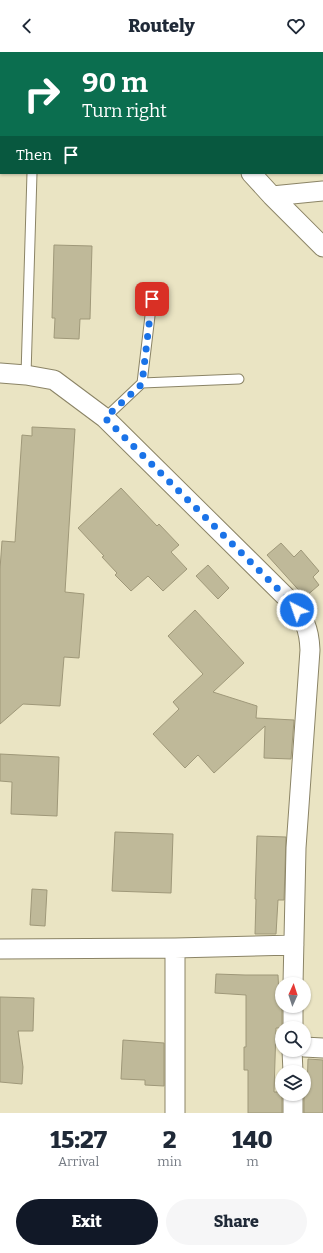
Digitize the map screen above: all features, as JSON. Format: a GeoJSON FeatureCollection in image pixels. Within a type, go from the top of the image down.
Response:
{"type":"FeatureCollection","features":[{"type":"Feature","properties":{"kind":"street"},"geometry":{"type":"LineString","coordinates":[[252,174],[323,247]]}},
{"type":"Feature","properties":{"kind":"street"},"geometry":{"type":"LineString","coordinates":[[272,196],[323,191]]}},
{"type":"Feature","properties":{"kind":"street"},"geometry":{"type":"LineString","coordinates":[[0,373],[26,374],[54,380],[105,418],[290,601],[303,618],[309,635],[310,650],[296,848],[293,977]]}},
{"type":"Feature","properties":{"kind":"street"},"geometry":{"type":"LineString","coordinates":[[0,949],[175,948],[294,945]]}},
{"type":"Feature","properties":{"kind":"street"},"geometry":{"type":"LineString","coordinates":[[175,948],[175,1113]]}},
{"type":"Feature","properties":{"kind":"street"},"geometry":{"type":"LineString","coordinates":[[311,1047],[323,1048]]}},
{"type":"Feature","properties":{"kind":"street"},"geometry":{"type":"LineString","coordinates":[[293,1101],[293,1113]]}},
{"type":"Feature","properties":{"kind":"lane"},"geometry":{"type":"LineString","coordinates":[[26,374],[32,174]]}},
{"type":"Feature","properties":{"kind":"lane"},"geometry":{"type":"LineString","coordinates":[[142,384],[152,299]]}},
{"type":"Feature","properties":{"kind":"lane"},"geometry":{"type":"LineString","coordinates":[[105,418],[142,384],[239,379]]}},
{"type":"Feature","properties":{"kind":"building"},"geometry":{"type":"Polygon","coordinates":[[[54,245],[92,246],[90,319],[80,319],[79,339],[54,338],[55,318],[52,318],[54,245]]]}},
{"type":"Feature","properties":{"kind":"building"},"geometry":{"type":"Polygon","coordinates":[[[32,427],[75,429],[65,592],[84,594],[79,658],[64,657],[60,706],[23,704],[0,724],[0,569],[2,541],[15,542],[22,435],[32,436],[32,427]]]}},
{"type":"Feature","properties":{"kind":"building"},"geometry":{"type":"Polygon","coordinates":[[[121,488],[157,526],[159,524],[179,545],[171,552],[187,569],[163,591],[148,576],[131,591],[115,575],[117,573],[102,557],[104,556],[78,528],[121,488]]]}},
{"type":"Feature","properties":{"kind":"building"},"geometry":{"type":"Polygon","coordinates":[[[281,543],[294,557],[301,550],[319,571],[313,577],[319,585],[305,597],[267,555],[281,543]]]}},
{"type":"Feature","properties":{"kind":"building"},"geometry":{"type":"Polygon","coordinates":[[[208,565],[229,588],[218,599],[196,576],[208,565]]]}},
{"type":"Feature","properties":{"kind":"building"},"geometry":{"type":"Polygon","coordinates":[[[195,610],[244,663],[213,692],[257,706],[256,718],[294,720],[291,759],[264,758],[265,726],[214,773],[198,755],[185,768],[153,734],[179,709],[173,702],[203,674],[168,636],[195,610]]]}},
{"type":"Feature","properties":{"kind":"building"},"geometry":{"type":"Polygon","coordinates":[[[0,754],[59,757],[57,816],[11,814],[12,782],[0,781],[0,754]]]}},
{"type":"Feature","properties":{"kind":"building"},"geometry":{"type":"Polygon","coordinates":[[[115,832],[173,834],[171,893],[112,891],[115,832]]]}},
{"type":"Feature","properties":{"kind":"building"},"geometry":{"type":"Polygon","coordinates":[[[257,836],[286,837],[284,900],[278,900],[276,934],[255,934],[257,836]]]}},
{"type":"Feature","properties":{"kind":"building"},"geometry":{"type":"Polygon","coordinates":[[[32,889],[47,890],[45,926],[30,925],[32,889]]]}},
{"type":"Feature","properties":{"kind":"building"},"geometry":{"type":"Polygon","coordinates":[[[216,974],[278,975],[278,977],[275,977],[275,1013],[282,1013],[282,1021],[275,1021],[274,1092],[275,1101],[282,1101],[282,1113],[248,1113],[248,1070],[244,1070],[244,1047],[246,1047],[246,995],[215,993],[216,974]]]}},
{"type":"Feature","properties":{"kind":"building"},"geometry":{"type":"Polygon","coordinates":[[[0,997],[34,998],[33,1031],[18,1031],[23,1067],[22,1084],[0,1082],[0,997]]]}},
{"type":"Feature","properties":{"kind":"building"},"geometry":{"type":"Polygon","coordinates":[[[123,1040],[164,1043],[164,1086],[145,1085],[145,1080],[121,1079],[123,1040]]]}},
{"type":"Feature","properties":{"kind":"building"},"geometry":{"type":"Polygon","coordinates":[[[308,1059],[323,1060],[323,1113],[304,1113],[304,1101],[311,1101],[311,1065],[308,1065],[308,1059]]]}},
{"type":"Feature","properties":{"kind":"route"},"geometry":{"type":"LineString","coordinates":[[152,299],[142,384],[105,418],[290,601],[297,610]]}}]}
